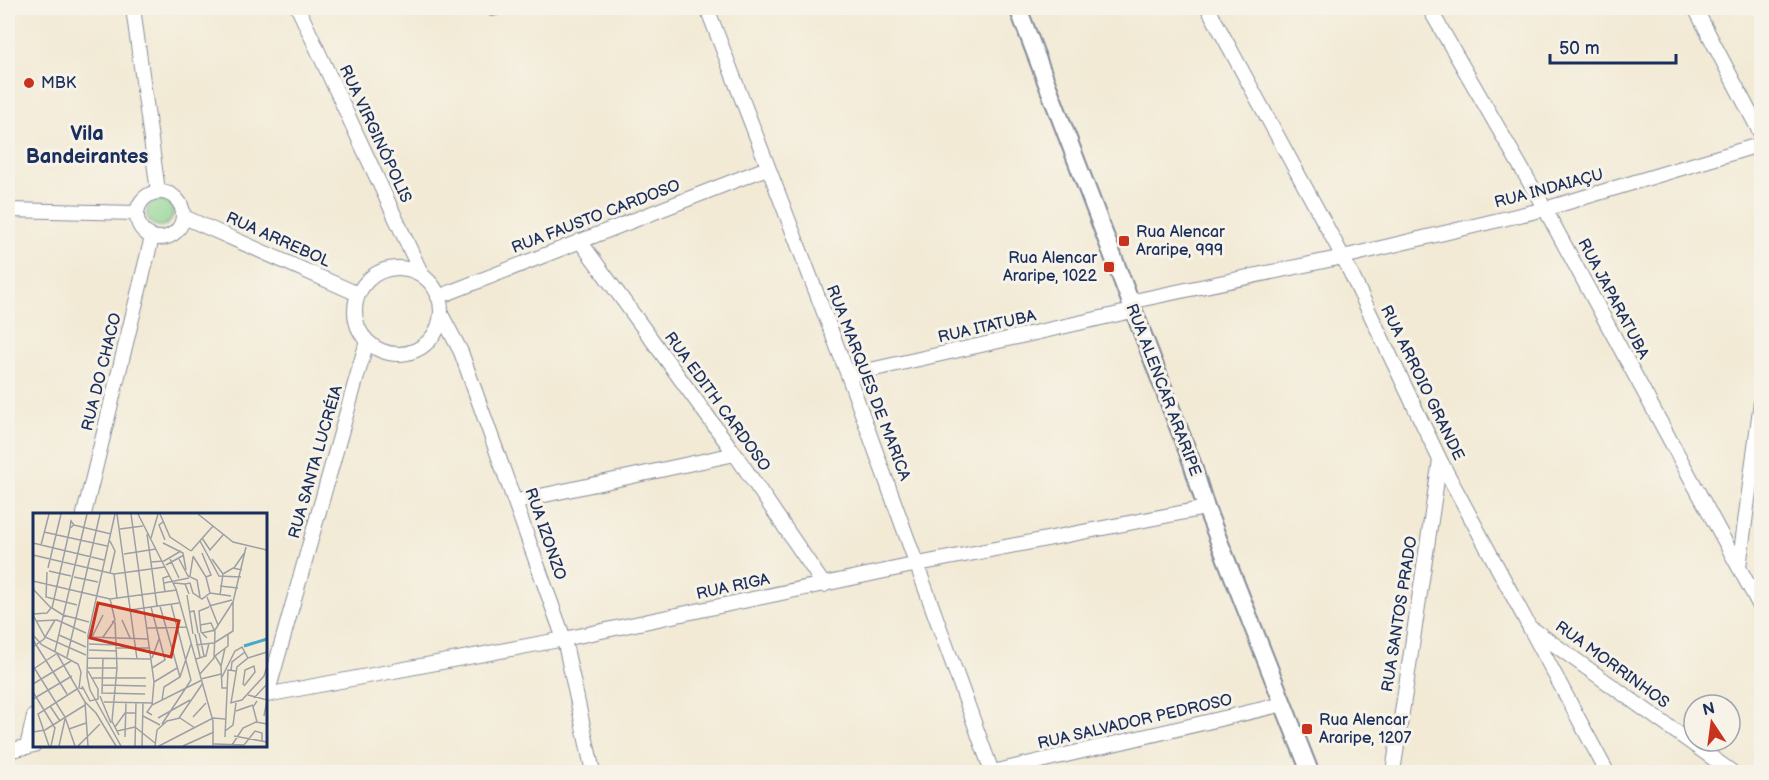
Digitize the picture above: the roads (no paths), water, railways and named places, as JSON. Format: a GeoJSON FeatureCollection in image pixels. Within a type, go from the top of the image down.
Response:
{"type":"FeatureCollection","features":[{"type":"Feature","properties":{"kind":"street"},"geometry":{"type":"LineString","coordinates":[[133,8],[158,191]]}},
{"type":"Feature","properties":{"kind":"street","name":"RUA VIRGINÓPOLIS"},"geometry":{"type":"LineString","coordinates":[[298,8],[422,275]]}},
{"type":"Feature","properties":{"kind":"street","name":"RUA MARQUES DE MARICA"},"geometry":{"type":"LineString","coordinates":[[706,8],[848,375],[992,772]]}},
{"type":"Feature","properties":{"kind":"street","name":"RUA ALENCAR ARARIPE"},"geometry":{"type":"LineString","coordinates":[[1018,8],[1192,463],[1206,508],[1310,772]]}},
{"type":"Feature","properties":{"kind":"street","name":"RUA ARROIO GRANDE"},"geometry":{"type":"LineString","coordinates":[[1208,8],[1343,257],[1440,460],[1607,772]]}},
{"type":"Feature","properties":{"kind":"street","name":"RUA JAPARATUBA"},"geometry":{"type":"LineString","coordinates":[[1429,8],[1545,209],[1761,610]]}},
{"type":"Feature","properties":{"kind":"street"},"geometry":{"type":"LineString","coordinates":[[1695,8],[1761,136]]}},
{"type":"Feature","properties":{"kind":"street","name":"RUA INDAIAÇU"},"geometry":{"type":"LineString","coordinates":[[1343,257],[1545,209],[1761,144]]}},
{"type":"Feature","properties":{"kind":"street","name":"RUA FAUSTO CARDOSO"},"geometry":{"type":"LineString","coordinates":[[438,297],[767,168]]}},
{"type":"Feature","properties":{"kind":"street"},"geometry":{"type":"LineString","coordinates":[[158,191],[165,191],[177,198],[181,203],[184,217],[175,233],[164,238],[152,237],[142,230],[137,213],[143,198],[158,191]]}},
{"type":"Feature","properties":{"kind":"street"},"geometry":{"type":"LineString","coordinates":[[8,210],[137,213]]}},
{"type":"Feature","properties":{"kind":"street","name":"RUA ARREBOL"},"geometry":{"type":"LineString","coordinates":[[184,217],[358,294]]}},
{"type":"Feature","properties":{"kind":"street","name":"RUA DO CHACO"},"geometry":{"type":"LineString","coordinates":[[84,513],[152,237]]}},
{"type":"Feature","properties":{"kind":"street","name":"RUA EDITH CARDOSO"},"geometry":{"type":"LineString","coordinates":[[580,241],[735,454],[824,585]]}},
{"type":"Feature","properties":{"kind":"street","name":"RUA ITATUBA"},"geometry":{"type":"LineString","coordinates":[[848,375],[1343,257]]}},
{"type":"Feature","properties":{"kind":"street"},"geometry":{"type":"LineString","coordinates":[[401,269],[422,275],[433,285],[438,297],[441,314],[437,330],[427,343],[413,352],[396,354],[380,351],[367,341],[355,319],[358,294],[367,282],[379,273],[401,269]]}},
{"type":"Feature","properties":{"kind":"street","name":"RUA IZONZO"},"geometry":{"type":"LineString","coordinates":[[441,314],[461,352],[517,501],[564,639],[593,772]]}},
{"type":"Feature","properties":{"kind":"street","name":"RUA SANTA LUCRÉIA"},"geometry":{"type":"LineString","coordinates":[[267,691],[367,341]]}},
{"type":"Feature","properties":{"kind":"street"},"geometry":{"type":"LineString","coordinates":[[1738,567],[1761,394]]}},
{"type":"Feature","properties":{"kind":"street"},"geometry":{"type":"LineString","coordinates":[[517,501],[735,454]]}},
{"type":"Feature","properties":{"kind":"street","name":"RUA SANTOS PRADO"},"geometry":{"type":"LineString","coordinates":[[1393,772],[1440,460]]}},
{"type":"Feature","properties":{"kind":"street","name":"RUA RIGA"},"geometry":{"type":"LineString","coordinates":[[267,695],[564,639],[918,564],[1206,508]]}},
{"type":"Feature","properties":{"kind":"street","name":"RUA MORRINHOS"},"geometry":{"type":"LineString","coordinates":[[1531,627],[1732,772]]}},
{"type":"Feature","properties":{"kind":"street","name":"RUA SALVADOR PEDROSO"},"geometry":{"type":"LineString","coordinates":[[992,772],[1284,704]]}},
{"type":"Feature","properties":{"kind":"street"},"geometry":{"type":"LineString","coordinates":[[8,751],[31,746],[33,726]]}},
{"type":"Feature","properties":{"kind":"place","name":"MBK"},"geometry":{"type":"Point","coordinates":[29,83]}},
{"type":"Feature","properties":{"kind":"place","name":"Rua Alencar Araripe, 999"},"geometry":{"type":"Point","coordinates":[1124,241]}},
{"type":"Feature","properties":{"kind":"place","name":"Rua Alencar Araripe, 1022"},"geometry":{"type":"Point","coordinates":[1109,267]}},
{"type":"Feature","properties":{"kind":"place","name":"Rua Alencar Araripe, 1207"},"geometry":{"type":"Point","coordinates":[1307,729]}},
{"type":"Feature","properties":{"kind":"district","name":"Vila Bandeirantes"},"geometry":{"type":"Point","coordinates":[87,146]}}]}
